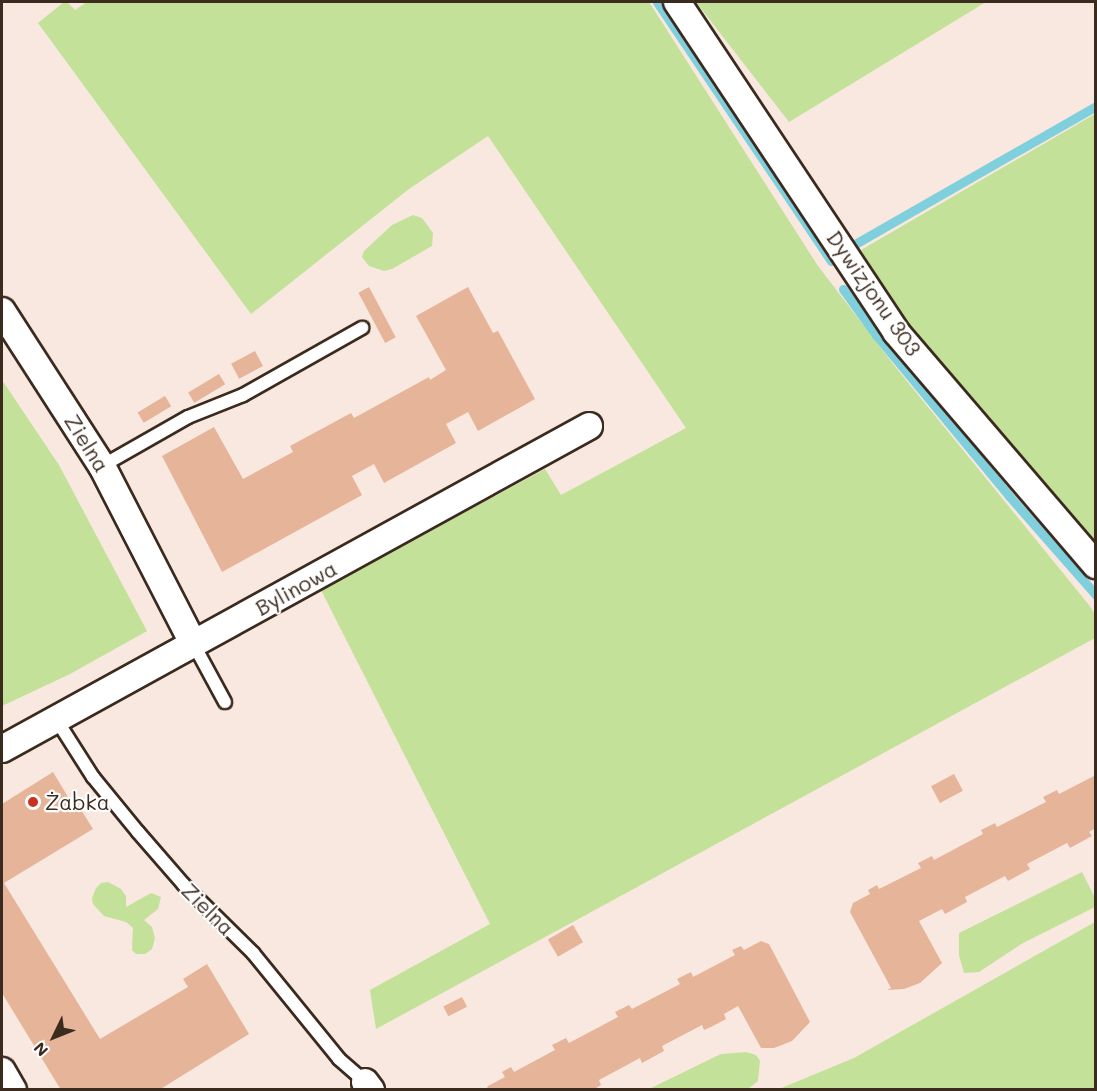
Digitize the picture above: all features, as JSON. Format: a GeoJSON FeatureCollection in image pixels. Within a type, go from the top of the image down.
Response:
{"type":"FeatureCollection","features":[{"type":"Feature","properties":{"kind":"street","name":"Dywizjonu 303"},"geometry":{"type":"LineString","coordinates":[[677,2],[896,332],[1095,565]]}},
{"type":"Feature","properties":{"kind":"street","name":"Zielna"},"geometry":{"type":"LineString","coordinates":[[2,311],[102,466],[194,645]]}},
{"type":"Feature","properties":{"kind":"street","name":"Bylinowa"},"geometry":{"type":"LineString","coordinates":[[2,749],[589,426]]}},
{"type":"Feature","properties":{"kind":"street"},"geometry":{"type":"LineString","coordinates":[[2,1071],[13,1089]]}},
{"type":"Feature","properties":{"kind":"lane"},"geometry":{"type":"LineString","coordinates":[[102,466],[188,417],[243,395],[362,328]]}},
{"type":"Feature","properties":{"kind":"lane"},"geometry":{"type":"LineString","coordinates":[[194,645],[225,702]]}},
{"type":"Feature","properties":{"kind":"lane","name":"Zielna"},"geometry":{"type":"LineString","coordinates":[[56,719],[93,777],[138,832],[184,885],[253,953],[303,1011],[339,1059],[368,1086]]}},
{"type":"Feature","properties":{"kind":"green space"},"geometry":{"type":"Polygon","coordinates":[[[64,2],[75,10],[87,2],[649,2],[818,266],[897,369],[1089,605],[1095,614],[1095,638],[376,1029],[370,990],[490,924],[321,590],[545,469],[561,495],[686,428],[488,136],[409,189],[251,314],[38,23],[64,2]]]}},
{"type":"Feature","properties":{"kind":"green space"},"geometry":{"type":"Polygon","coordinates":[[[696,2],[986,2],[789,122],[696,2]]]}},
{"type":"Feature","properties":{"kind":"green space"},"geometry":{"type":"Polygon","coordinates":[[[1095,114],[1095,545],[913,332],[861,250],[1095,114]]]}},
{"type":"Feature","properties":{"kind":"green space"},"geometry":{"type":"Polygon","coordinates":[[[413,215],[422,218],[433,233],[432,246],[392,269],[384,271],[369,266],[362,257],[364,251],[392,225],[413,215]]]}},
{"type":"Feature","properties":{"kind":"green space"},"geometry":{"type":"Polygon","coordinates":[[[2,380],[59,465],[147,631],[70,674],[2,706],[2,380]]]}},
{"type":"Feature","properties":{"kind":"green space"},"geometry":{"type":"Polygon","coordinates":[[[1082,872],[1095,898],[1095,907],[1023,943],[979,972],[964,973],[959,955],[959,933],[1082,872]]]}},
{"type":"Feature","properties":{"kind":"green space"},"geometry":{"type":"Polygon","coordinates":[[[108,882],[121,889],[126,896],[126,907],[151,893],[161,897],[158,909],[144,920],[152,927],[155,938],[152,949],[145,954],[136,954],[132,950],[133,928],[126,922],[104,916],[93,904],[92,898],[96,888],[101,883],[108,882]]]}},
{"type":"Feature","properties":{"kind":"green space"},"geometry":{"type":"Polygon","coordinates":[[[1095,922],[1095,1089],[779,1089],[854,1058],[1095,922]]]}},
{"type":"Feature","properties":{"kind":"green space"},"geometry":{"type":"Polygon","coordinates":[[[746,1052],[756,1055],[760,1061],[758,1081],[748,1089],[649,1089],[721,1054],[746,1052]]]}},
{"type":"Feature","properties":{"kind":"building"},"geometry":{"type":"Polygon","coordinates":[[[369,287],[396,337],[385,343],[358,293],[369,287]]]}},
{"type":"Feature","properties":{"kind":"building"},"geometry":{"type":"Polygon","coordinates":[[[468,287],[493,333],[498,331],[535,399],[478,431],[468,412],[446,424],[456,443],[384,483],[374,464],[352,476],[362,495],[222,572],[162,456],[214,427],[243,479],[293,452],[290,446],[351,413],[354,418],[429,377],[430,380],[446,370],[416,316],[468,287]]]}},
{"type":"Feature","properties":{"kind":"building"},"geometry":{"type":"Polygon","coordinates":[[[255,351],[263,366],[239,379],[231,364],[255,351]]]}},
{"type":"Feature","properties":{"kind":"building"},"geometry":{"type":"Polygon","coordinates":[[[219,374],[225,384],[194,403],[188,393],[219,374]]]}},
{"type":"Feature","properties":{"kind":"building"},"geometry":{"type":"Polygon","coordinates":[[[165,396],[171,406],[144,423],[138,412],[165,396]]]}},
{"type":"Feature","properties":{"kind":"building"},"geometry":{"type":"Polygon","coordinates":[[[53,772],[71,802],[75,800],[93,829],[4,883],[100,1039],[188,987],[183,979],[207,964],[249,1034],[159,1090],[61,1090],[2,993],[2,804],[53,772]]]}},
{"type":"Feature","properties":{"kind":"building"},"geometry":{"type":"Polygon","coordinates":[[[954,774],[963,791],[940,803],[931,786],[954,774]]]}},
{"type":"Feature","properties":{"kind":"building"},"geometry":{"type":"Polygon","coordinates":[[[1096,775],[1096,828],[1089,832],[1092,836],[1070,848],[1067,843],[1027,864],[1030,869],[1008,881],[1005,876],[965,897],[967,902],[945,914],[942,909],[919,921],[942,963],[920,983],[904,989],[887,990],[891,988],[850,912],[853,903],[870,894],[868,890],[877,885],[879,889],[921,868],[918,863],[932,856],[934,860],[983,834],[981,830],[995,823],[997,827],[1046,802],[1043,797],[1057,790],[1059,794],[1096,775]]]}},
{"type":"Feature","properties":{"kind":"building"},"geometry":{"type":"Polygon","coordinates":[[[573,925],[583,942],[558,957],[548,940],[573,925]]]}},
{"type":"Feature","properties":{"kind":"building"},"geometry":{"type":"Polygon","coordinates":[[[761,941],[769,944],[810,1022],[792,1041],[774,1048],[761,1048],[738,1006],[724,1014],[726,1019],[711,1027],[704,1030],[702,1025],[662,1046],[664,1051],[642,1063],[640,1058],[599,1080],[601,1085],[593,1090],[486,1090],[488,1086],[505,1077],[502,1072],[511,1067],[514,1072],[555,1050],[552,1045],[566,1038],[569,1043],[618,1017],[615,1012],[629,1005],[632,1009],[680,984],[677,979],[691,972],[693,977],[735,955],[732,950],[741,946],[744,950],[761,941]]]}},
{"type":"Feature","properties":{"kind":"building"},"geometry":{"type":"Polygon","coordinates":[[[462,997],[467,1007],[448,1016],[443,1007],[462,997]]]}},
{"type":"Feature","properties":{"kind":"waterway"},"geometry":{"type":"LineString","coordinates":[[657,2],[831,261]]}},
{"type":"Feature","properties":{"kind":"waterway"},"geometry":{"type":"LineString","coordinates":[[855,244],[1096,106]]}},
{"type":"Feature","properties":{"kind":"waterway"},"geometry":{"type":"LineString","coordinates":[[843,289],[876,335],[1009,496],[1096,595]]}},
{"type":"Feature","properties":{"kind":"place","name":"Żabka"},"geometry":{"type":"Point","coordinates":[33,802]}}]}
